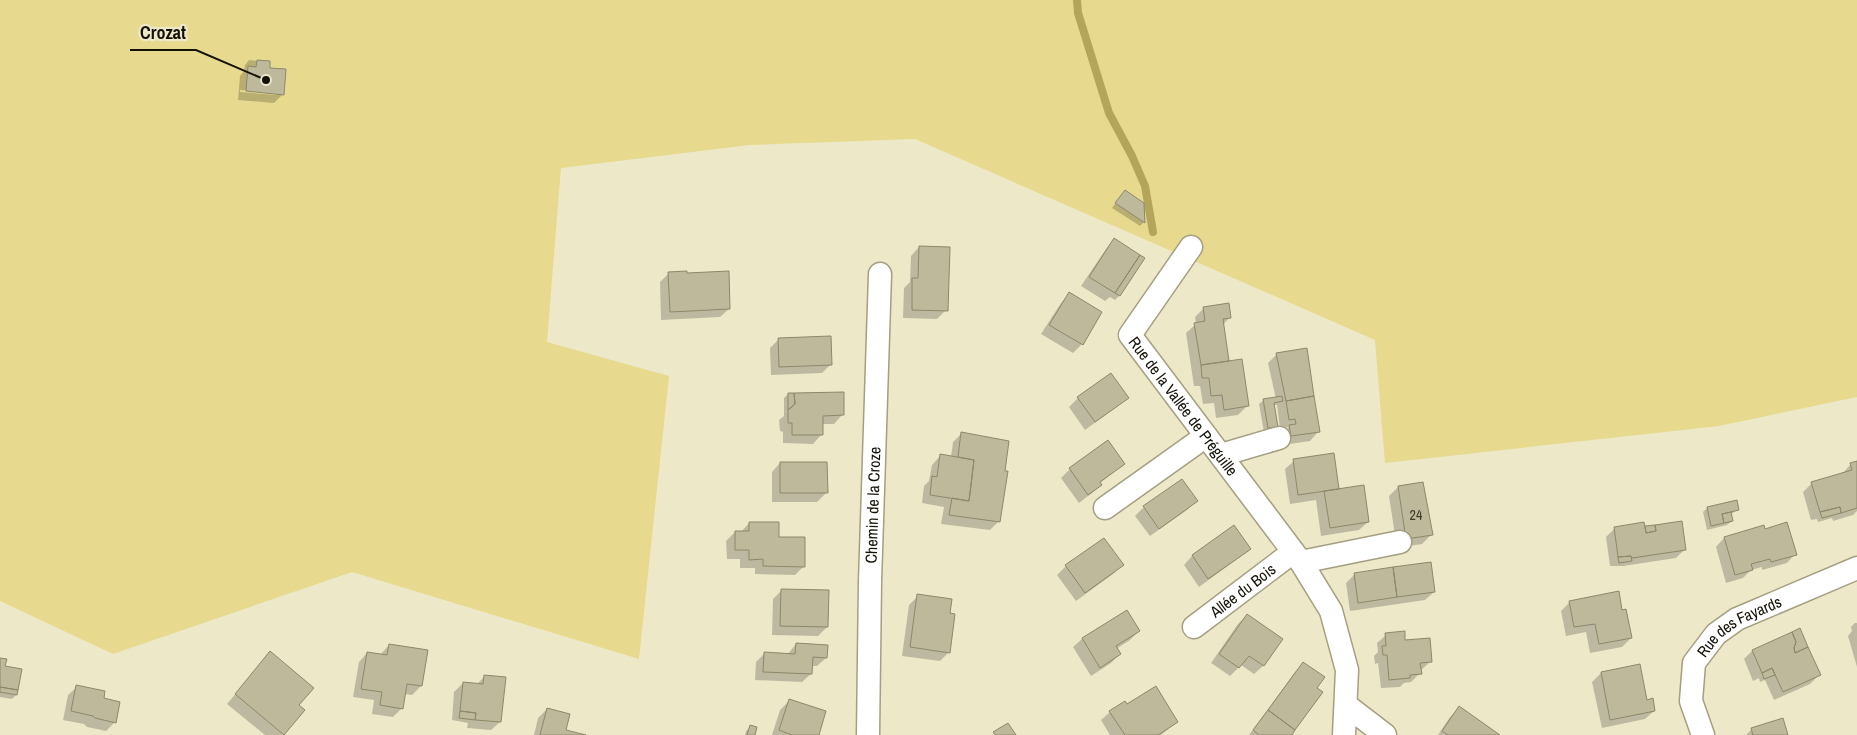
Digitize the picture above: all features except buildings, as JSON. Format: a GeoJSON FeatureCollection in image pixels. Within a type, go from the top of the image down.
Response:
{"type":"FeatureCollection","features":[{"type":"Feature","properties":{"kind":"street","name":"Rue de la Vallée de Préguille"},"geometry":{"type":"LineString","coordinates":[[1191,247],[1130,336],[1297,557],[1331,611],[1347,670],[1344,735]]}},
{"type":"Feature","properties":{"kind":"street","name":"Chemin de la Croze"},"geometry":{"type":"LineString","coordinates":[[868,735],[880,274]]}},
{"type":"Feature","properties":{"kind":"street"},"geometry":{"type":"LineString","coordinates":[[1105,508],[1206,436]]}},
{"type":"Feature","properties":{"kind":"street"},"geometry":{"type":"LineString","coordinates":[[1220,455],[1279,438]]}},
{"type":"Feature","properties":{"kind":"street"},"geometry":{"type":"LineString","coordinates":[[1297,557],[1400,542]]}},
{"type":"Feature","properties":{"kind":"street","name":"Allée du Bois"},"geometry":{"type":"LineString","coordinates":[[1194,627],[1297,557]]}},
{"type":"Feature","properties":{"kind":"street","name":"Rue des Fayards"},"geometry":{"type":"LineString","coordinates":[[1703,735],[1691,701],[1694,663],[1716,634],[1737,619],[1857,568]]}},
{"type":"Feature","properties":{"kind":"street"},"geometry":{"type":"LineString","coordinates":[[1346,705],[1385,735]]}},
{"type":"Feature","properties":{"kind":"shaded area"},"geometry":{"type":"Polygon","coordinates":[[[0,0],[1857,0],[1857,397],[1719,426],[1385,463],[1375,340],[915,139],[750,145],[561,168],[547,342],[669,376],[639,659],[352,572],[113,654],[0,601],[0,0]]]}},
{"type":"Feature","properties":{"kind":"waterway"},"geometry":{"type":"LineString","coordinates":[[1077,0],[1078,13],[1109,113],[1132,156],[1145,186],[1153,232]]}},
{"type":"Feature","properties":{"kind":"place","name":"Crozat"},"geometry":{"type":"Point","coordinates":[266,80]}}]}
